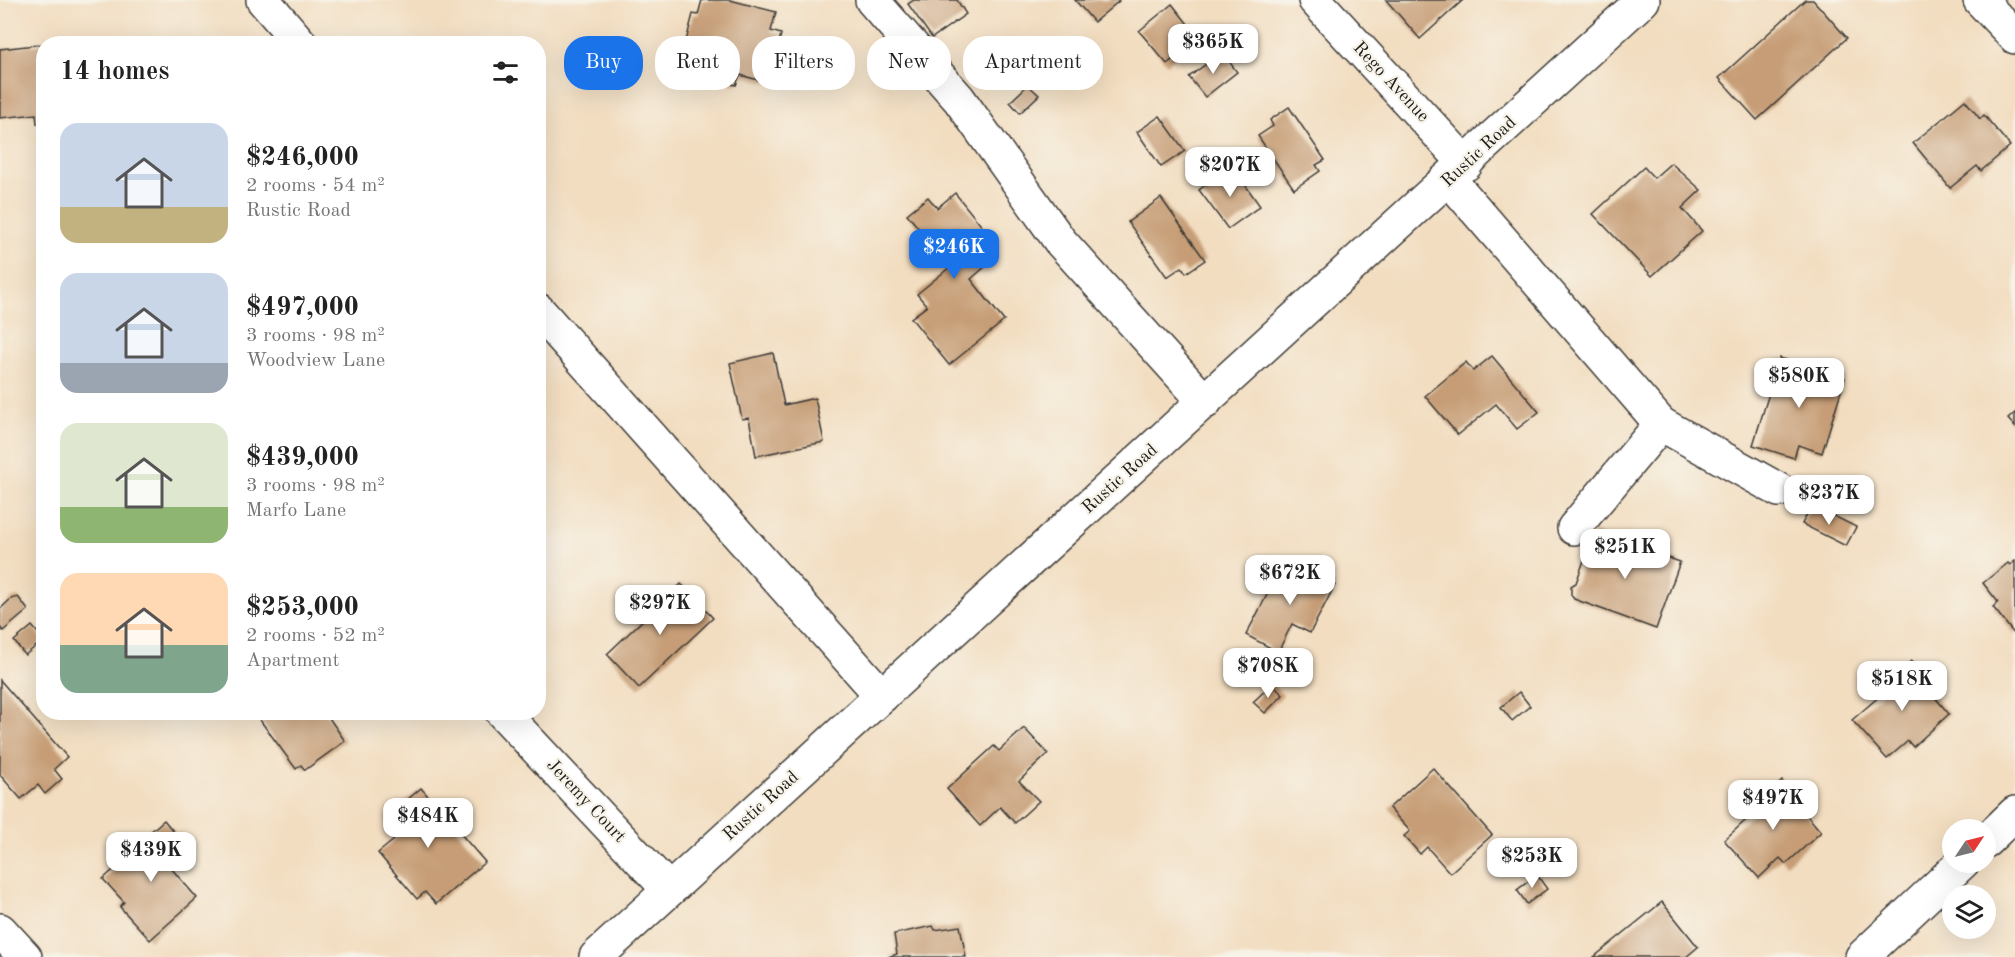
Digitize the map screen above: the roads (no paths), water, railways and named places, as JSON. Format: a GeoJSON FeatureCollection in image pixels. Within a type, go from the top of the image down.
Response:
{"type":"FeatureCollection","features":[{"type":"Feature","properties":{"kind":"street"},"geometry":{"type":"LineString","coordinates":[[263,0],[294,36]]}},
{"type":"Feature","properties":{"kind":"street"},"geometry":{"type":"LineString","coordinates":[[873,0],[959,99],[1060,241],[1205,402]]}},
{"type":"Feature","properties":{"kind":"street","name":"Rego Avenue"},"geometry":{"type":"LineString","coordinates":[[1315,0],[1458,172],[1661,424],[1779,490]]}},
{"type":"Feature","properties":{"kind":"street","name":"Rustic Road"},"geometry":{"type":"LineString","coordinates":[[596,957],[1644,0]]}},
{"type":"Feature","properties":{"kind":"street"},"geometry":{"type":"LineString","coordinates":[[1980,0],[2015,37]]}},
{"type":"Feature","properties":{"kind":"street"},"geometry":{"type":"LineString","coordinates":[[546,319],[882,696]]}},
{"type":"Feature","properties":{"kind":"street"},"geometry":{"type":"LineString","coordinates":[[1574,528],[1661,424]]}},
{"type":"Feature","properties":{"kind":"street","name":"Jeremy Court"},"geometry":{"type":"LineString","coordinates":[[510,720],[669,890]]}},
{"type":"Feature","properties":{"kind":"street"},"geometry":{"type":"LineString","coordinates":[[1996,831],[2015,813]]}},
{"type":"Feature","properties":{"kind":"street"},"geometry":{"type":"LineString","coordinates":[[1862,957],[1951,873]]}},
{"type":"Feature","properties":{"kind":"street"},"geometry":{"type":"LineString","coordinates":[[0,930],[25,957]]}}]}
